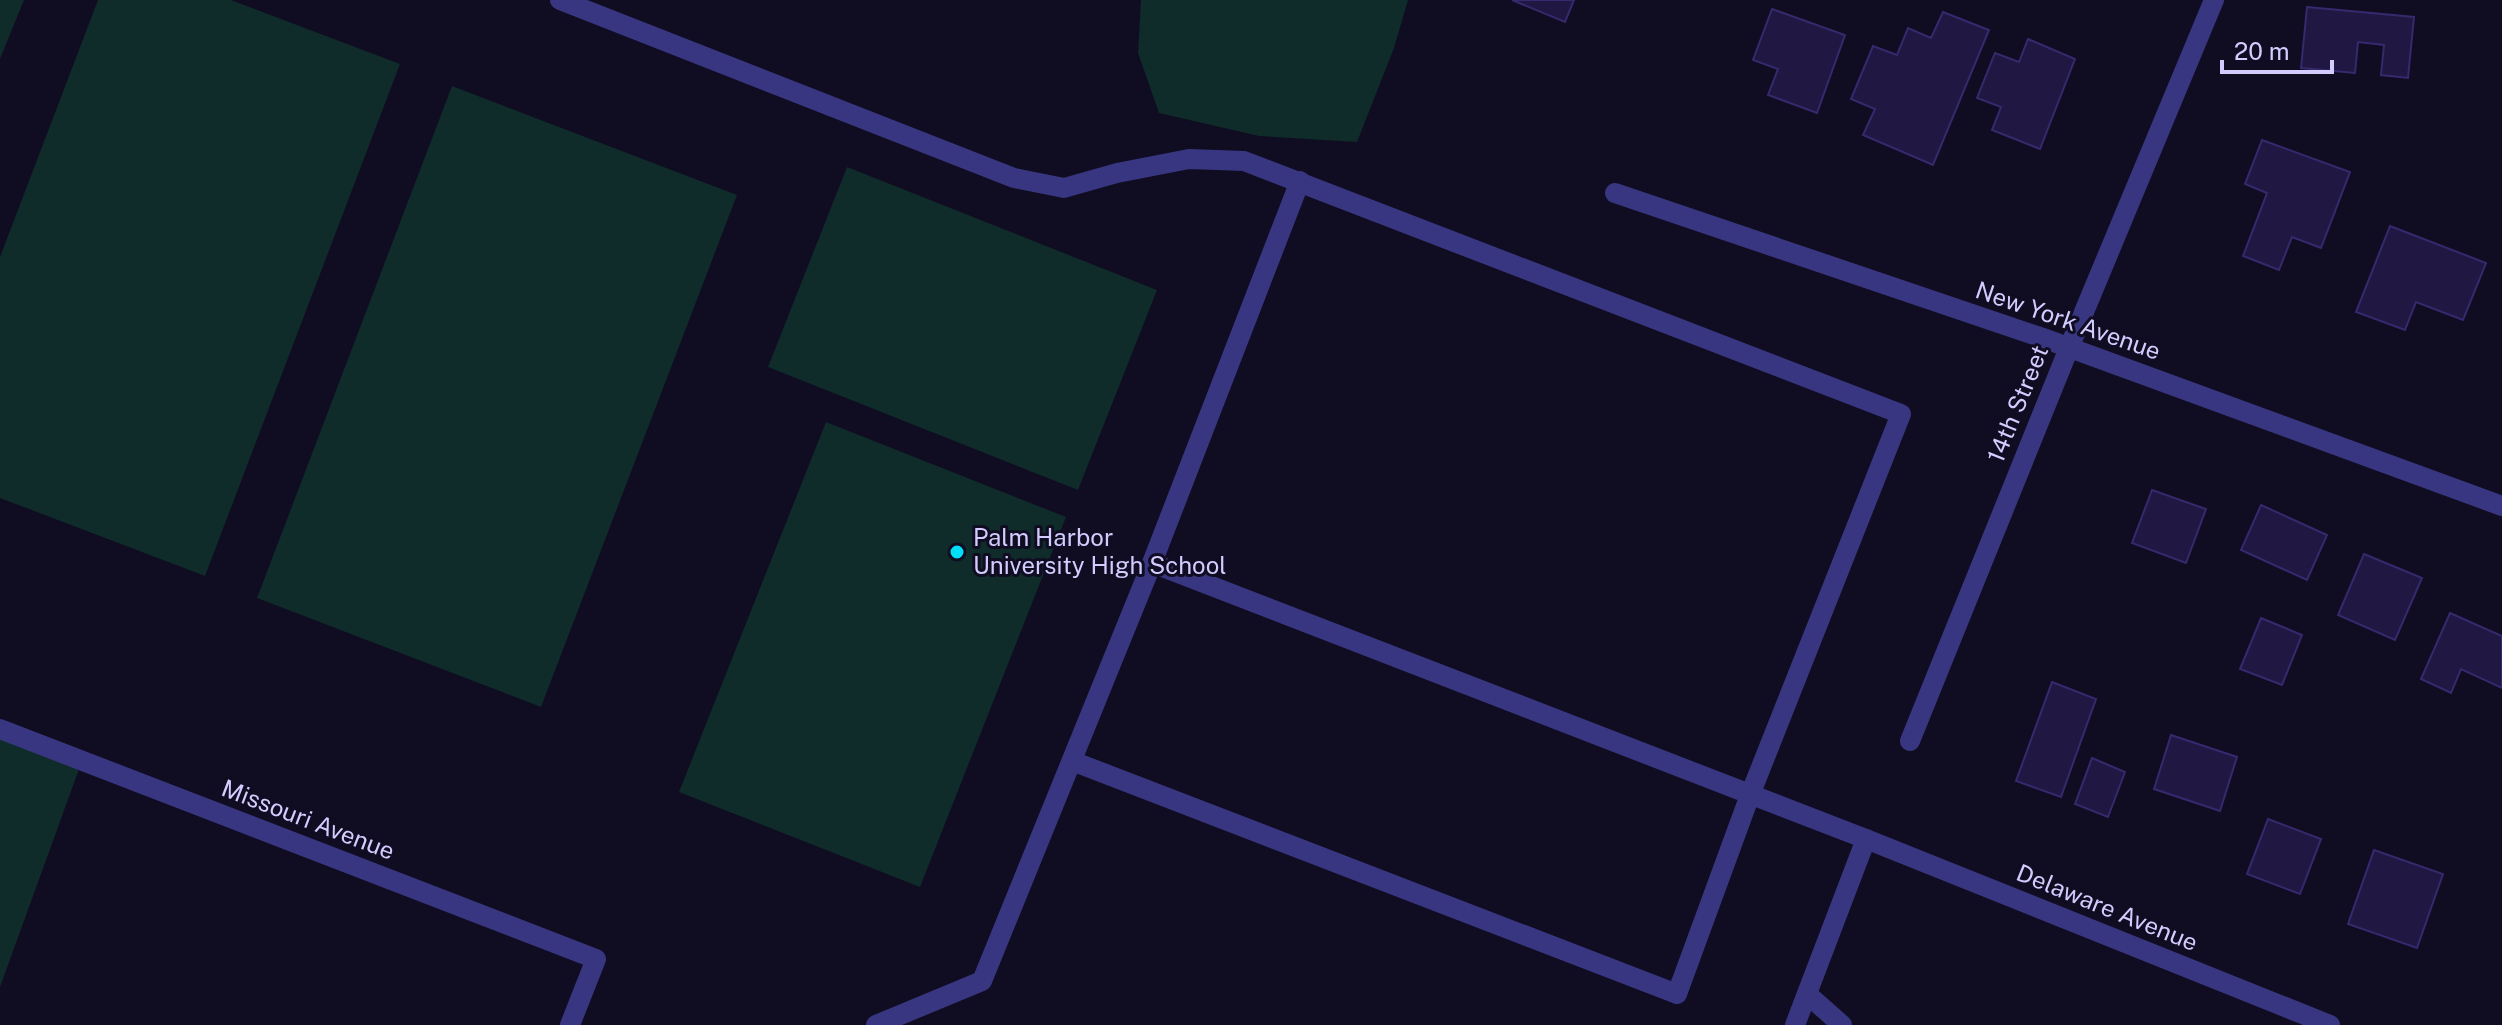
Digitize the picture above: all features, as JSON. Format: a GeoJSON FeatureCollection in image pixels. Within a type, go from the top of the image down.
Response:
{"type":"FeatureCollection","features":[{"type":"Feature","properties":{"kind":"street"},"geometry":{"type":"LineString","coordinates":[[560,0],[1014,178],[1064,188],[1117,173],[1189,159],[1244,161],[1901,414],[1750,795],[1677,994],[1072,761]]}},
{"type":"Feature","properties":{"kind":"street","name":"14th Street"},"geometry":{"type":"LineString","coordinates":[[1910,741],[2214,0]]}},
{"type":"Feature","properties":{"kind":"street"},"geometry":{"type":"LineString","coordinates":[[876,1025],[982,981],[1152,563],[1300,181]]}},
{"type":"Feature","properties":{"kind":"street","name":"New York Avenue"},"geometry":{"type":"LineString","coordinates":[[1615,193],[2069,348],[2502,506]]}},
{"type":"Feature","properties":{"kind":"street","name":"Delaware Avenue"},"geometry":{"type":"LineString","coordinates":[[1152,563],[1866,839],[2330,1025]]}},
{"type":"Feature","properties":{"kind":"street","name":"Missouri Avenue"},"geometry":{"type":"LineString","coordinates":[[0,729],[596,959],[570,1025]]}},
{"type":"Feature","properties":{"kind":"street"},"geometry":{"type":"LineString","coordinates":[[1795,1025],[1866,839]]}},
{"type":"Feature","properties":{"kind":"street"},"geometry":{"type":"LineString","coordinates":[[1807,994],[1842,1025]]}},
{"type":"Feature","properties":{"kind":"green space"},"geometry":{"type":"Polygon","coordinates":[[[0,0],[24,0],[0,59],[0,0]]]}},
{"type":"Feature","properties":{"kind":"green space"},"geometry":{"type":"Polygon","coordinates":[[[98,0],[231,0],[400,64],[205,576],[0,498],[0,257],[98,0]]]}},
{"type":"Feature","properties":{"kind":"green space"},"geometry":{"type":"Polygon","coordinates":[[[1141,0],[1408,0],[1394,48],[1357,142],[1259,136],[1159,113],[1138,53],[1141,0]]]}},
{"type":"Feature","properties":{"kind":"green space"},"geometry":{"type":"Polygon","coordinates":[[[452,86],[737,195],[541,707],[257,598],[452,86]]]}},
{"type":"Feature","properties":{"kind":"green space"},"geometry":{"type":"Polygon","coordinates":[[[847,167],[1157,290],[1078,490],[768,367],[847,167]]]}},
{"type":"Feature","properties":{"kind":"green space"},"geometry":{"type":"Polygon","coordinates":[[[826,422],[1066,517],[920,887],[679,792],[826,422]]]}},
{"type":"Feature","properties":{"kind":"green space"},"geometry":{"type":"Polygon","coordinates":[[[0,729],[82,761],[0,987],[0,729]]]}},
{"type":"Feature","properties":{"kind":"building"},"geometry":{"type":"Polygon","coordinates":[[[1512,0],[1574,0],[1565,22],[1512,0]]]}},
{"type":"Feature","properties":{"kind":"building"},"geometry":{"type":"Polygon","coordinates":[[[2307,7],[2414,17],[2408,78],[2381,75],[2384,45],[2358,42],[2355,73],[2301,68],[2307,7]]]}},
{"type":"Feature","properties":{"kind":"building"},"geometry":{"type":"Polygon","coordinates":[[[1772,9],[1845,35],[1817,113],[1768,95],[1778,69],[1753,60],[1772,9]]]}},
{"type":"Feature","properties":{"kind":"building"},"geometry":{"type":"Polygon","coordinates":[[[1943,12],[1989,30],[1933,165],[1863,135],[1875,109],[1851,99],[1873,46],[1897,55],[1908,28],[1931,38],[1943,12]]]}},
{"type":"Feature","properties":{"kind":"building"},"geometry":{"type":"Polygon","coordinates":[[[2028,39],[2075,59],[2040,149],[1992,130],[2001,107],[1977,98],[1995,53],[2019,62],[2028,39]]]}},
{"type":"Feature","properties":{"kind":"building"},"geometry":{"type":"Polygon","coordinates":[[[2262,140],[2350,172],[2321,248],[2292,237],[2279,270],[2243,256],[2267,193],[2245,184],[2262,140]]]}},
{"type":"Feature","properties":{"kind":"building"},"geometry":{"type":"Polygon","coordinates":[[[2390,226],[2486,263],[2463,320],[2416,302],[2405,330],[2356,312],[2390,226]]]}},
{"type":"Feature","properties":{"kind":"building"},"geometry":{"type":"Polygon","coordinates":[[[2152,490],[2206,509],[2186,563],[2132,543],[2152,490]]]}},
{"type":"Feature","properties":{"kind":"building"},"geometry":{"type":"Polygon","coordinates":[[[2261,505],[2327,535],[2307,580],[2241,550],[2261,505]]]}},
{"type":"Feature","properties":{"kind":"building"},"geometry":{"type":"Polygon","coordinates":[[[2364,554],[2422,578],[2395,640],[2338,615],[2364,554]]]}},
{"type":"Feature","properties":{"kind":"building"},"geometry":{"type":"Polygon","coordinates":[[[2450,613],[2502,636],[2502,688],[2461,669],[2451,693],[2421,679],[2450,613]]]}},
{"type":"Feature","properties":{"kind":"building"},"geometry":{"type":"Polygon","coordinates":[[[2261,618],[2302,635],[2282,685],[2240,669],[2261,618]]]}},
{"type":"Feature","properties":{"kind":"building"},"geometry":{"type":"Polygon","coordinates":[[[2052,682],[2096,699],[2061,797],[2016,781],[2052,682]]]}},
{"type":"Feature","properties":{"kind":"building"},"geometry":{"type":"Polygon","coordinates":[[[2171,735],[2237,757],[2220,811],[2154,789],[2171,735]]]}},
{"type":"Feature","properties":{"kind":"building"},"geometry":{"type":"Polygon","coordinates":[[[2092,758],[2125,772],[2108,817],[2075,804],[2092,758]]]}},
{"type":"Feature","properties":{"kind":"building"},"geometry":{"type":"Polygon","coordinates":[[[2268,819],[2321,839],[2300,894],[2247,874],[2268,819]]]}},
{"type":"Feature","properties":{"kind":"building"},"geometry":{"type":"Polygon","coordinates":[[[2374,850],[2443,874],[2417,948],[2348,924],[2374,850]]]}},
{"type":"Feature","properties":{"kind":"place","name":"Palm Harbor University High School"},"geometry":{"type":"Point","coordinates":[957,552]}}]}
